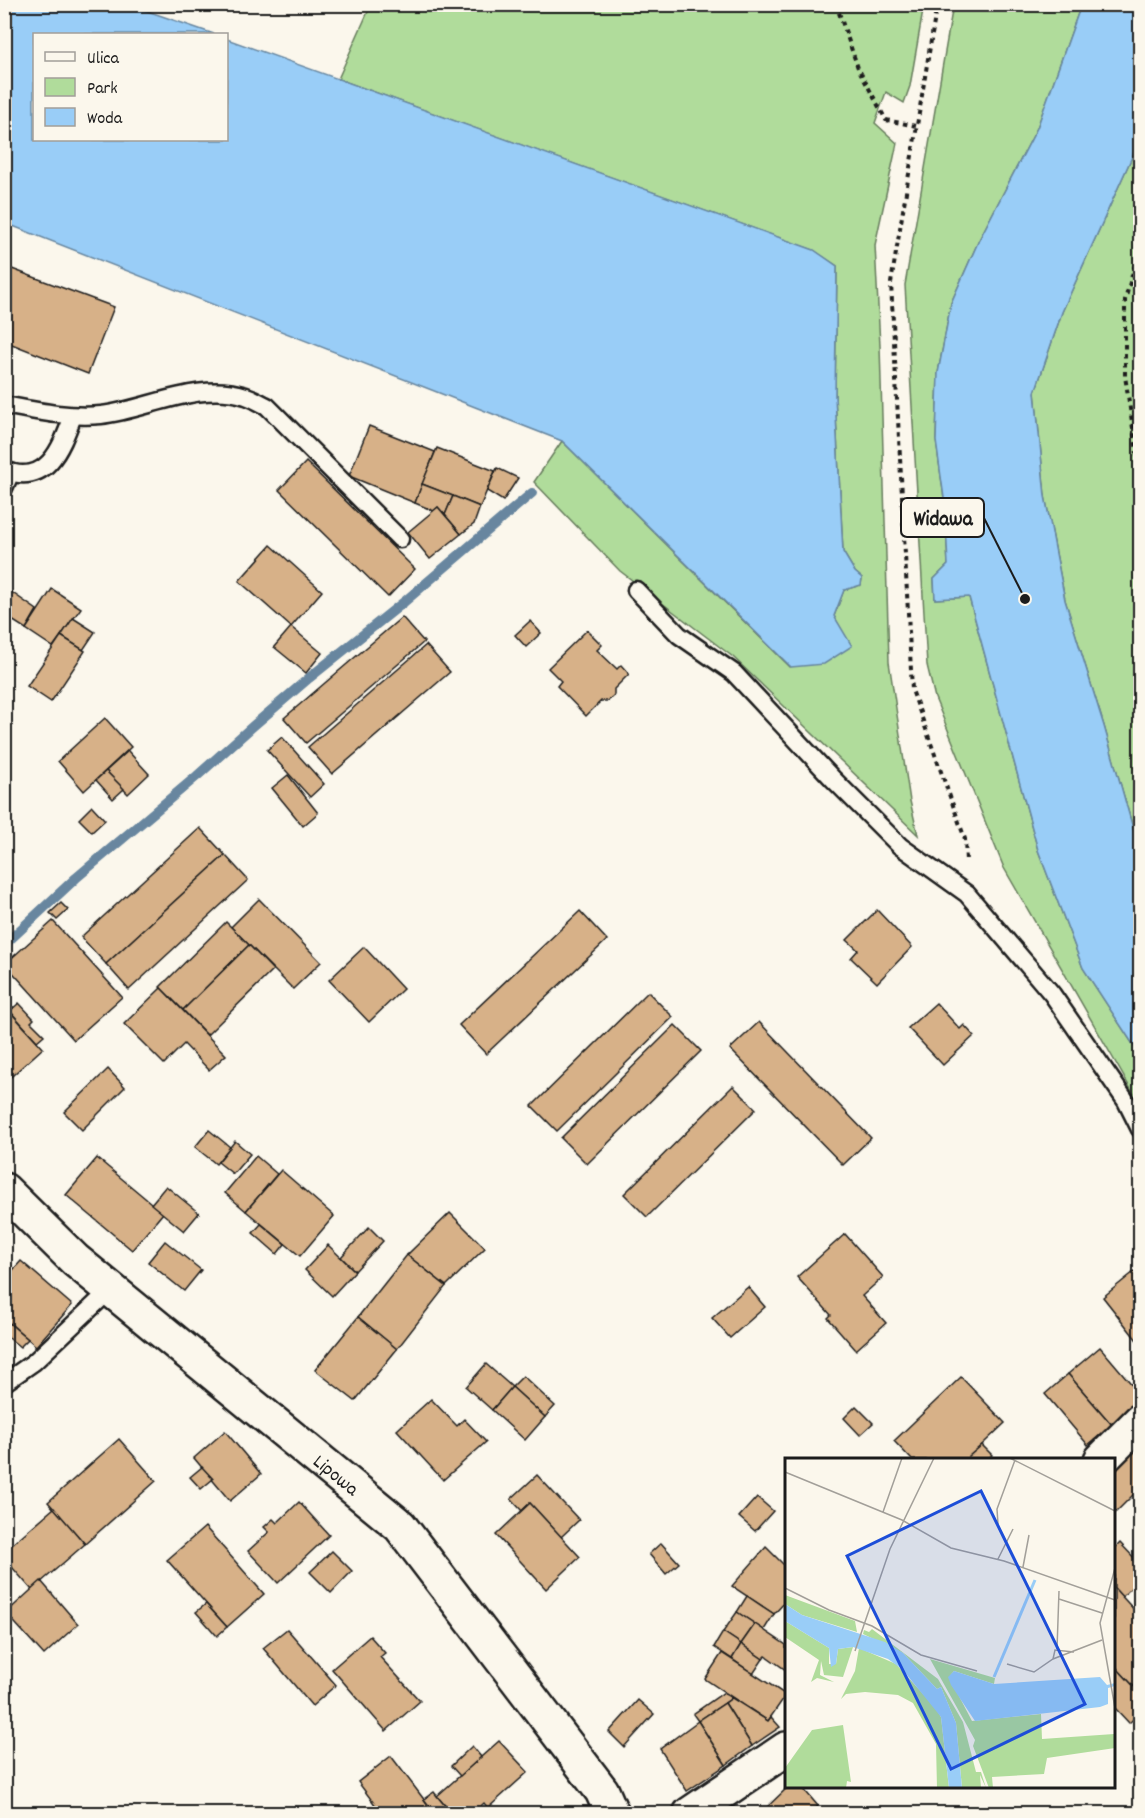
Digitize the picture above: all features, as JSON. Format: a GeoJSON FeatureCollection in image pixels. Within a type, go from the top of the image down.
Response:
{"type":"FeatureCollection","features":[{"type":"Feature","properties":{"kind":"street","name":"Lipowa"},"geometry":{"type":"LineString","coordinates":[[4,1190],[75,1260],[400,1526],[602,1791],[612,1814]]}},
{"type":"Feature","properties":{"kind":"street"},"geometry":{"type":"LineString","coordinates":[[1103,1458],[1140,1421]]}},
{"type":"Feature","properties":{"kind":"street"},"geometry":{"type":"LineString","coordinates":[[690,1814],[785,1750]]}},
{"type":"Feature","properties":{"kind":"lane"},"geometry":{"type":"LineString","coordinates":[[4,405],[73,416],[100,415],[202,392],[246,395],[267,406],[400,538]]}},
{"type":"Feature","properties":{"kind":"lane"},"geometry":{"type":"LineString","coordinates":[[4,489],[8,471],[21,475],[33,474],[48,465],[57,454],[73,416]]}},
{"type":"Feature","properties":{"kind":"lane"},"geometry":{"type":"LineString","coordinates":[[636,590],[679,635],[734,673],[900,846],[967,894],[1052,994],[1126,1101],[1140,1129]]}},
{"type":"Feature","properties":{"kind":"lane"},"geometry":{"type":"LineString","coordinates":[[4,1383],[34,1362],[111,1290]]}},
{"type":"Feature","properties":{"kind":"path"},"geometry":{"type":"LineString","coordinates":[[836,4],[858,68],[886,120],[916,126]]}},
{"type":"Feature","properties":{"kind":"path"},"geometry":{"type":"LineString","coordinates":[[937,4],[891,282],[912,690],[965,840],[967,894]]}},
{"type":"Feature","properties":{"kind":"path"},"geometry":{"type":"LineString","coordinates":[[1140,247],[1125,300],[1125,376],[1140,474]]}},
{"type":"Feature","properties":{"kind":"green space"},"geometry":{"type":"Polygon","coordinates":[[[371,5],[924,5],[910,86],[904,103],[886,92],[875,123],[897,143],[875,245],[889,662],[910,801],[918,835],[733,657],[620,571],[534,482],[562,441],[790,667],[851,646],[834,616],[844,590],[861,585],[862,578],[855,572],[843,552],[835,396],[837,266],[813,250],[338,79],[371,5]]]}},
{"type":"Feature","properties":{"kind":"green space"},"geometry":{"type":"Polygon","coordinates":[[[953,5],[1081,5],[1037,128],[979,240],[951,303],[938,373],[936,440],[945,505],[948,565],[934,579],[935,599],[969,597],[1038,850],[1083,968],[1140,1055],[1140,1105],[1004,868],[935,698],[927,665],[905,285],[953,5]]]}},
{"type":"Feature","properties":{"kind":"green space"},"geometry":{"type":"Polygon","coordinates":[[[1140,139],[1140,853],[1065,600],[1045,496],[1035,392],[1062,312],[1140,139]]]}},
{"type":"Feature","properties":{"kind":"water"},"geometry":{"type":"Polygon","coordinates":[[[4,5],[130,5],[211,33],[33,33],[33,141],[228,141],[228,39],[814,250],[837,266],[835,396],[843,552],[855,572],[862,578],[861,585],[844,590],[834,616],[852,646],[824,664],[791,667],[562,441],[5,223],[4,5]]]}},
{"type":"Feature","properties":{"kind":"water"},"geometry":{"type":"Polygon","coordinates":[[[1081,5],[1140,5],[1140,139],[1062,312],[1035,392],[1045,496],[1065,600],[1140,853],[1140,1055],[1083,968],[1038,850],[969,597],[935,599],[934,579],[948,565],[945,505],[936,441],[938,373],[951,303],[979,240],[1037,128],[1081,5]]]}},
{"type":"Feature","properties":{"kind":"building"},"geometry":{"type":"Polygon","coordinates":[[[4,266],[114,307],[88,374],[4,341],[4,266]]]}},
{"type":"Feature","properties":{"kind":"building"},"geometry":{"type":"Polygon","coordinates":[[[369,426],[435,452],[415,503],[349,476],[369,426]]]}},
{"type":"Feature","properties":{"kind":"building"},"geometry":{"type":"Polygon","coordinates":[[[437,448],[495,471],[480,507],[422,484],[437,448]]]}},
{"type":"Feature","properties":{"kind":"building"},"geometry":{"type":"Polygon","coordinates":[[[306,462],[415,569],[388,597],[279,490],[306,462]]]}},
{"type":"Feature","properties":{"kind":"building"},"geometry":{"type":"Polygon","coordinates":[[[497,468],[518,478],[503,501],[487,491],[497,468]]]}},
{"type":"Feature","properties":{"kind":"building"},"geometry":{"type":"Polygon","coordinates":[[[422,484],[453,496],[445,515],[438,507],[434,511],[415,503],[422,484]]]}},
{"type":"Feature","properties":{"kind":"building"},"geometry":{"type":"Polygon","coordinates":[[[453,496],[480,507],[474,524],[461,534],[445,515],[453,496]]]}},
{"type":"Feature","properties":{"kind":"building"},"geometry":{"type":"Polygon","coordinates":[[[438,507],[461,534],[430,559],[408,532],[438,507]]]}},
{"type":"Feature","properties":{"kind":"building"},"geometry":{"type":"Polygon","coordinates":[[[271,545],[322,591],[291,627],[239,581],[271,545]]]}},
{"type":"Feature","properties":{"kind":"building"},"geometry":{"type":"Polygon","coordinates":[[[4,587],[37,610],[26,629],[4,615],[4,587]]]}},
{"type":"Feature","properties":{"kind":"building"},"geometry":{"type":"Polygon","coordinates":[[[52,589],[81,608],[53,647],[26,629],[52,589]]]}},
{"type":"Feature","properties":{"kind":"building"},"geometry":{"type":"Polygon","coordinates":[[[402,617],[424,642],[306,743],[284,718],[402,617]]]}},
{"type":"Feature","properties":{"kind":"building"},"geometry":{"type":"Polygon","coordinates":[[[73,618],[95,632],[83,650],[61,636],[73,618]]]}},
{"type":"Feature","properties":{"kind":"building"},"geometry":{"type":"Polygon","coordinates":[[[530,621],[541,633],[526,647],[515,635],[530,621]]]}},
{"type":"Feature","properties":{"kind":"building"},"geometry":{"type":"Polygon","coordinates":[[[291,627],[322,653],[306,673],[274,647],[291,627]]]}},
{"type":"Feature","properties":{"kind":"building"},"geometry":{"type":"Polygon","coordinates":[[[587,630],[602,645],[597,650],[617,669],[621,665],[629,674],[614,689],[614,695],[608,701],[601,701],[586,716],[557,686],[561,681],[548,668],[587,630]]]}},
{"type":"Feature","properties":{"kind":"building"},"geometry":{"type":"Polygon","coordinates":[[[61,636],[85,651],[51,702],[27,686],[61,636]]]}},
{"type":"Feature","properties":{"kind":"building"},"geometry":{"type":"Polygon","coordinates":[[[426,645],[450,672],[332,774],[308,747],[426,645]]]}},
{"type":"Feature","properties":{"kind":"building"},"geometry":{"type":"Polygon","coordinates":[[[105,718],[131,747],[84,791],[58,761],[105,718]]]}},
{"type":"Feature","properties":{"kind":"building"},"geometry":{"type":"Polygon","coordinates":[[[282,737],[324,784],[310,797],[267,750],[282,737]]]}},
{"type":"Feature","properties":{"kind":"building"},"geometry":{"type":"Polygon","coordinates":[[[128,751],[149,774],[128,794],[106,771],[128,751]]]}},
{"type":"Feature","properties":{"kind":"building"},"geometry":{"type":"Polygon","coordinates":[[[106,771],[124,789],[113,799],[96,780],[106,771]]]}},
{"type":"Feature","properties":{"kind":"building"},"geometry":{"type":"Polygon","coordinates":[[[288,775],[318,813],[303,826],[272,788],[288,775]]]}},
{"type":"Feature","properties":{"kind":"building"},"geometry":{"type":"Polygon","coordinates":[[[92,806],[105,820],[92,832],[79,819],[92,806]]]}},
{"type":"Feature","properties":{"kind":"building"},"geometry":{"type":"Polygon","coordinates":[[[200,828],[225,855],[106,964],[81,937],[200,828]]]}},
{"type":"Feature","properties":{"kind":"building"},"geometry":{"type":"Polygon","coordinates":[[[225,855],[248,880],[129,990],[106,964],[225,855]]]}},
{"type":"Feature","properties":{"kind":"building"},"geometry":{"type":"Polygon","coordinates":[[[259,899],[321,962],[293,989],[231,927],[259,899]]]}},
{"type":"Feature","properties":{"kind":"building"},"geometry":{"type":"Polygon","coordinates":[[[61,903],[68,910],[57,920],[50,913],[61,903]]]}},
{"type":"Feature","properties":{"kind":"building"},"geometry":{"type":"Polygon","coordinates":[[[877,910],[912,947],[877,983],[851,958],[858,950],[847,940],[877,910]]]}},
{"type":"Feature","properties":{"kind":"building"},"geometry":{"type":"Polygon","coordinates":[[[580,911],[607,940],[486,1054],[459,1025],[580,911]]]}},
{"type":"Feature","properties":{"kind":"building"},"geometry":{"type":"Polygon","coordinates":[[[53,921],[122,997],[74,1040],[5,964],[53,921]]]}},
{"type":"Feature","properties":{"kind":"building"},"geometry":{"type":"Polygon","coordinates":[[[226,922],[249,945],[183,1010],[160,987],[226,922]]]}},
{"type":"Feature","properties":{"kind":"building"},"geometry":{"type":"Polygon","coordinates":[[[249,945],[273,970],[207,1035],[183,1010],[249,945]]]}},
{"type":"Feature","properties":{"kind":"building"},"geometry":{"type":"Polygon","coordinates":[[[364,947],[403,989],[369,1022],[329,980],[364,947]]]}},
{"type":"Feature","properties":{"kind":"building"},"geometry":{"type":"Polygon","coordinates":[[[161,988],[226,1055],[209,1070],[184,1044],[164,1064],[124,1024],[161,988]]]}},
{"type":"Feature","properties":{"kind":"building"},"geometry":{"type":"Polygon","coordinates":[[[648,992],[673,1017],[557,1131],[532,1106],[648,992]]]}},
{"type":"Feature","properties":{"kind":"building"},"geometry":{"type":"Polygon","coordinates":[[[19,1003],[34,1019],[31,1022],[44,1035],[37,1041],[10,1011],[19,1003]]]}},
{"type":"Feature","properties":{"kind":"building"},"geometry":{"type":"Polygon","coordinates":[[[936,1003],[960,1029],[964,1025],[974,1036],[943,1065],[908,1028],[936,1003]]]}},
{"type":"Feature","properties":{"kind":"building"},"geometry":{"type":"Polygon","coordinates":[[[4,1005],[43,1048],[4,1083],[4,1005]]]}},
{"type":"Feature","properties":{"kind":"building"},"geometry":{"type":"Polygon","coordinates":[[[759,1022],[871,1138],[843,1165],[730,1049],[759,1022]]]}},
{"type":"Feature","properties":{"kind":"building"},"geometry":{"type":"Polygon","coordinates":[[[675,1025],[701,1051],[587,1164],[561,1138],[675,1025]]]}},
{"type":"Feature","properties":{"kind":"building"},"geometry":{"type":"Polygon","coordinates":[[[108,1069],[125,1087],[82,1130],[64,1112],[108,1069]]]}},
{"type":"Feature","properties":{"kind":"building"},"geometry":{"type":"Polygon","coordinates":[[[733,1086],[756,1109],[647,1217],[624,1194],[733,1086]]]}},
{"type":"Feature","properties":{"kind":"building"},"geometry":{"type":"Polygon","coordinates":[[[209,1130],[230,1147],[216,1164],[195,1147],[209,1130]]]}},
{"type":"Feature","properties":{"kind":"building"},"geometry":{"type":"Polygon","coordinates":[[[235,1141],[250,1154],[233,1174],[218,1162],[235,1141]]]}},
{"type":"Feature","properties":{"kind":"building"},"geometry":{"type":"Polygon","coordinates":[[[256,1156],[277,1174],[246,1211],[225,1193],[256,1156]]]}},
{"type":"Feature","properties":{"kind":"building"},"geometry":{"type":"Polygon","coordinates":[[[97,1158],[163,1213],[132,1250],[66,1195],[97,1158]]]}},
{"type":"Feature","properties":{"kind":"building"},"geometry":{"type":"Polygon","coordinates":[[[281,1170],[334,1216],[300,1256],[246,1211],[281,1170]]]}},
{"type":"Feature","properties":{"kind":"building"},"geometry":{"type":"Polygon","coordinates":[[[166,1186],[199,1213],[184,1231],[151,1204],[166,1186]]]}},
{"type":"Feature","properties":{"kind":"building"},"geometry":{"type":"Polygon","coordinates":[[[450,1213],[485,1248],[446,1286],[407,1255],[450,1213]]]}},
{"type":"Feature","properties":{"kind":"building"},"geometry":{"type":"Polygon","coordinates":[[[261,1224],[285,1244],[277,1254],[253,1233],[261,1224]]]}},
{"type":"Feature","properties":{"kind":"building"},"geometry":{"type":"Polygon","coordinates":[[[369,1227],[383,1241],[355,1271],[341,1257],[369,1227]]]}},
{"type":"Feature","properties":{"kind":"building"},"geometry":{"type":"Polygon","coordinates":[[[845,1234],[883,1277],[862,1296],[886,1323],[856,1350],[828,1318],[831,1315],[797,1277],[845,1234]]]}},
{"type":"Feature","properties":{"kind":"building"},"geometry":{"type":"Polygon","coordinates":[[[165,1241],[201,1270],[184,1291],[148,1262],[165,1241]]]}},
{"type":"Feature","properties":{"kind":"building"},"geometry":{"type":"Polygon","coordinates":[[[328,1245],[355,1271],[332,1296],[305,1270],[328,1245]]]}},
{"type":"Feature","properties":{"kind":"building"},"geometry":{"type":"Polygon","coordinates":[[[407,1255],[446,1286],[397,1349],[358,1317],[407,1255]]]}},
{"type":"Feature","properties":{"kind":"building"},"geometry":{"type":"Polygon","coordinates":[[[21,1261],[72,1305],[36,1346],[4,1318],[4,1280],[21,1261]]]}},
{"type":"Feature","properties":{"kind":"building"},"geometry":{"type":"Polygon","coordinates":[[[1140,1267],[1140,1344],[1103,1297],[1140,1267]]]}},
{"type":"Feature","properties":{"kind":"building"},"geometry":{"type":"Polygon","coordinates":[[[748,1287],[765,1307],[730,1338],[712,1318],[748,1287]]]}},
{"type":"Feature","properties":{"kind":"building"},"geometry":{"type":"Polygon","coordinates":[[[358,1317],[397,1349],[355,1401],[315,1370],[358,1317]]]}},
{"type":"Feature","properties":{"kind":"building"},"geometry":{"type":"Polygon","coordinates":[[[9,1323],[28,1339],[20,1347],[4,1334],[4,1328],[9,1323]]]}},
{"type":"Feature","properties":{"kind":"building"},"geometry":{"type":"Polygon","coordinates":[[[1100,1347],[1140,1394],[1140,1400],[1112,1425],[1068,1374],[1100,1347]]]}},
{"type":"Feature","properties":{"kind":"building"},"geometry":{"type":"Polygon","coordinates":[[[486,1364],[512,1387],[492,1410],[466,1387],[486,1364]]]}},
{"type":"Feature","properties":{"kind":"building"},"geometry":{"type":"Polygon","coordinates":[[[1068,1374],[1112,1425],[1088,1445],[1045,1394],[1068,1374]]]}},
{"type":"Feature","properties":{"kind":"building"},"geometry":{"type":"Polygon","coordinates":[[[523,1376],[555,1406],[545,1417],[512,1387],[523,1376]]]}},
{"type":"Feature","properties":{"kind":"building"},"geometry":{"type":"Polygon","coordinates":[[[961,1377],[1005,1423],[968,1458],[910,1458],[894,1441],[961,1377]]]}},
{"type":"Feature","properties":{"kind":"building"},"geometry":{"type":"Polygon","coordinates":[[[512,1387],[545,1417],[525,1440],[492,1410],[512,1387]]]}},
{"type":"Feature","properties":{"kind":"building"},"geometry":{"type":"Polygon","coordinates":[[[431,1399],[457,1426],[464,1419],[486,1442],[443,1480],[397,1430],[431,1399]]]}},
{"type":"Feature","properties":{"kind":"building"},"geometry":{"type":"Polygon","coordinates":[[[856,1406],[873,1423],[860,1435],[844,1418],[856,1406]]]}},
{"type":"Feature","properties":{"kind":"building"},"geometry":{"type":"Polygon","coordinates":[[[225,1431],[261,1474],[230,1501],[194,1458],[225,1431]]]}},
{"type":"Feature","properties":{"kind":"building"},"geometry":{"type":"Polygon","coordinates":[[[119,1439],[156,1481],[85,1544],[48,1502],[119,1439]]]}},
{"type":"Feature","properties":{"kind":"building"},"geometry":{"type":"Polygon","coordinates":[[[982,1445],[992,1455],[989,1458],[968,1457],[982,1445]]]}},
{"type":"Feature","properties":{"kind":"building"},"geometry":{"type":"Polygon","coordinates":[[[1133,1445],[1140,1453],[1140,1488],[1115,1513],[1115,1463],[1133,1445]]]}},
{"type":"Feature","properties":{"kind":"building"},"geometry":{"type":"Polygon","coordinates":[[[202,1467],[213,1479],[201,1489],[190,1477],[202,1467]]]}},
{"type":"Feature","properties":{"kind":"building"},"geometry":{"type":"Polygon","coordinates":[[[537,1475],[579,1520],[561,1537],[530,1503],[522,1511],[511,1499],[537,1475]]]}},
{"type":"Feature","properties":{"kind":"building"},"geometry":{"type":"Polygon","coordinates":[[[757,1497],[773,1511],[755,1531],[739,1517],[757,1497]]]}},
{"type":"Feature","properties":{"kind":"building"},"geometry":{"type":"Polygon","coordinates":[[[299,1502],[329,1535],[278,1583],[248,1551],[269,1532],[264,1527],[273,1519],[277,1523],[299,1502]]]}},
{"type":"Feature","properties":{"kind":"building"},"geometry":{"type":"Polygon","coordinates":[[[530,1503],[580,1557],[546,1589],[496,1535],[530,1503]]]}},
{"type":"Feature","properties":{"kind":"building"},"geometry":{"type":"Polygon","coordinates":[[[54,1508],[85,1544],[32,1590],[4,1558],[4,1551],[54,1508]]]}},
{"type":"Feature","properties":{"kind":"building"},"geometry":{"type":"Polygon","coordinates":[[[205,1527],[264,1594],[227,1627],[167,1560],[205,1527]]]}},
{"type":"Feature","properties":{"kind":"building"},"geometry":{"type":"Polygon","coordinates":[[[661,1543],[679,1563],[666,1574],[649,1554],[661,1543]]]}},
{"type":"Feature","properties":{"kind":"building"},"geometry":{"type":"Polygon","coordinates":[[[1120,1543],[1140,1564],[1140,1579],[1122,1597],[1115,1589],[1115,1548],[1120,1543]]]}},
{"type":"Feature","properties":{"kind":"building"},"geometry":{"type":"Polygon","coordinates":[[[766,1547],[785,1566],[785,1602],[774,1614],[732,1586],[766,1547]]]}},
{"type":"Feature","properties":{"kind":"building"},"geometry":{"type":"Polygon","coordinates":[[[332,1551],[352,1571],[331,1593],[310,1572],[332,1551]]]}},
{"type":"Feature","properties":{"kind":"building"},"geometry":{"type":"Polygon","coordinates":[[[41,1581],[78,1624],[44,1655],[6,1613],[41,1581]]]}},
{"type":"Feature","properties":{"kind":"building"},"geometry":{"type":"Polygon","coordinates":[[[1115,1589],[1140,1616],[1140,1693],[1115,1666],[1115,1589]]]}},
{"type":"Feature","properties":{"kind":"building"},"geometry":{"type":"Polygon","coordinates":[[[747,1596],[774,1614],[764,1630],[737,1612],[747,1596]]]}},
{"type":"Feature","properties":{"kind":"building"},"geometry":{"type":"Polygon","coordinates":[[[206,1604],[227,1627],[217,1636],[196,1612],[206,1604]]]}},
{"type":"Feature","properties":{"kind":"building"},"geometry":{"type":"Polygon","coordinates":[[[737,1612],[755,1624],[741,1644],[723,1632],[737,1612]]]}},
{"type":"Feature","properties":{"kind":"building"},"geometry":{"type":"Polygon","coordinates":[[[755,1624],[785,1644],[785,1669],[766,1656],[763,1659],[741,1644],[755,1624]]]}},
{"type":"Feature","properties":{"kind":"building"},"geometry":{"type":"Polygon","coordinates":[[[287,1629],[336,1685],[312,1706],[263,1648],[287,1629]]]}},
{"type":"Feature","properties":{"kind":"building"},"geometry":{"type":"Polygon","coordinates":[[[723,1632],[741,1644],[732,1659],[714,1647],[723,1632]]]}},
{"type":"Feature","properties":{"kind":"building"},"geometry":{"type":"Polygon","coordinates":[[[370,1636],[385,1653],[380,1657],[420,1701],[386,1731],[332,1669],[370,1636]]]}},
{"type":"Feature","properties":{"kind":"building"},"geometry":{"type":"Polygon","coordinates":[[[741,1644],[763,1659],[753,1674],[732,1659],[741,1644]]]}},
{"type":"Feature","properties":{"kind":"building"},"geometry":{"type":"Polygon","coordinates":[[[722,1653],[785,1696],[768,1721],[705,1679],[722,1653]]]}},
{"type":"Feature","properties":{"kind":"building"},"geometry":{"type":"Polygon","coordinates":[[[1115,1666],[1140,1693],[1140,1713],[1129,1723],[1115,1708],[1115,1666]]]}},
{"type":"Feature","properties":{"kind":"building"},"geometry":{"type":"Polygon","coordinates":[[[723,1693],[732,1698],[698,1721],[693,1714],[723,1693]]]}},
{"type":"Feature","properties":{"kind":"building"},"geometry":{"type":"Polygon","coordinates":[[[732,1698],[768,1721],[771,1717],[780,1727],[752,1746],[725,1703],[732,1698]]]}},
{"type":"Feature","properties":{"kind":"building"},"geometry":{"type":"Polygon","coordinates":[[[638,1700],[654,1714],[624,1747],[609,1732],[638,1700]]]}},
{"type":"Feature","properties":{"kind":"building"},"geometry":{"type":"Polygon","coordinates":[[[725,1703],[752,1746],[726,1765],[698,1721],[725,1703]]]}},
{"type":"Feature","properties":{"kind":"building"},"geometry":{"type":"Polygon","coordinates":[[[698,1721],[726,1765],[687,1791],[660,1749],[698,1721]]]}},
{"type":"Feature","properties":{"kind":"building"},"geometry":{"type":"Polygon","coordinates":[[[499,1741],[528,1772],[488,1808],[484,1803],[472,1814],[452,1814],[437,1796],[499,1741]]]}},
{"type":"Feature","properties":{"kind":"building"},"geometry":{"type":"Polygon","coordinates":[[[472,1746],[481,1757],[460,1776],[451,1766],[472,1746]]]}},
{"type":"Feature","properties":{"kind":"building"},"geometry":{"type":"Polygon","coordinates":[[[391,1756],[432,1810],[428,1814],[382,1814],[358,1782],[391,1756]]]}},
{"type":"Feature","properties":{"kind":"building"},"geometry":{"type":"Polygon","coordinates":[[[787,1788],[803,1788],[818,1806],[810,1814],[760,1814],[787,1788]]]}},
{"type":"Feature","properties":{"kind":"building"},"geometry":{"type":"Polygon","coordinates":[[[434,1792],[452,1814],[435,1814],[424,1799],[434,1792]]]}},
{"type":"Feature","properties":{"kind":"waterway"},"geometry":{"type":"LineString","coordinates":[[4,945],[76,878],[309,678],[404,602],[532,493]]}},
{"type":"Feature","properties":{"kind":"place","name":"Widawa"},"geometry":{"type":"Point","coordinates":[1025,599]}}]}
